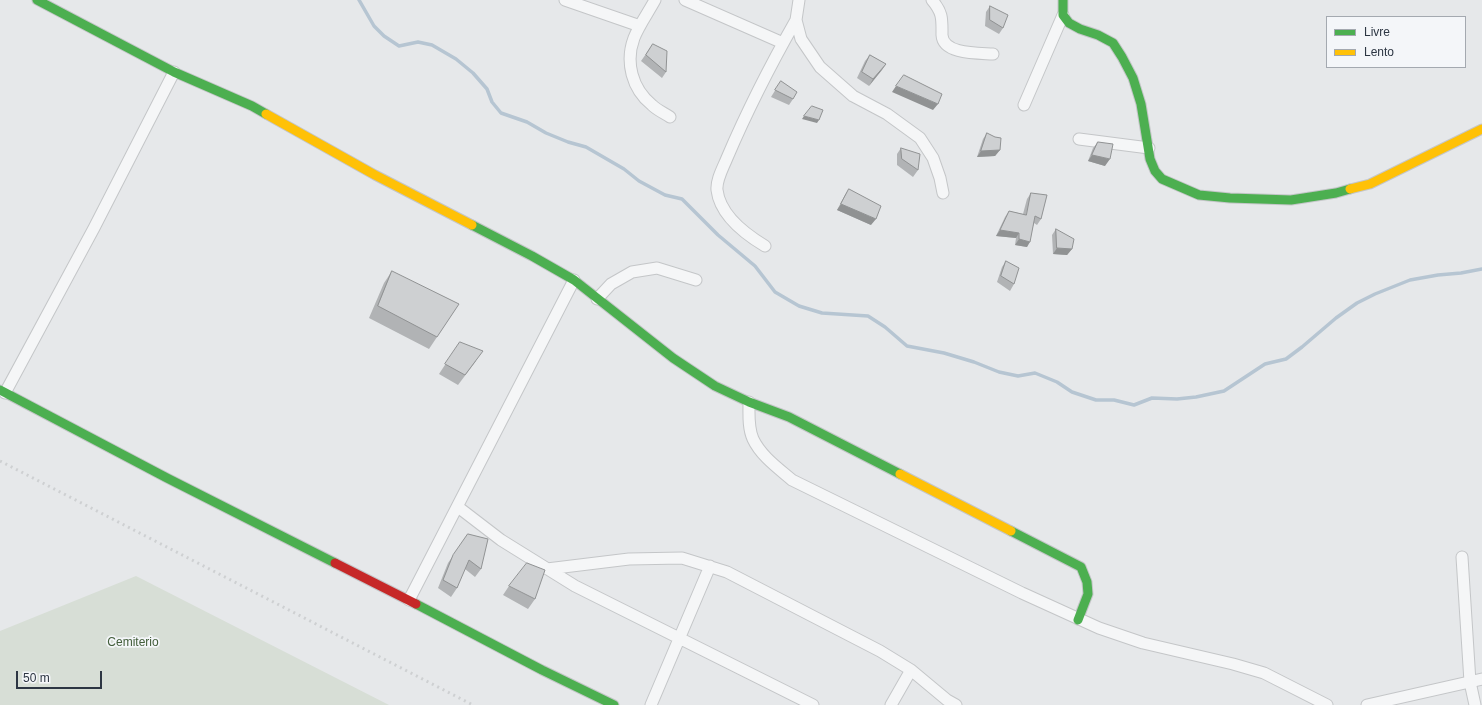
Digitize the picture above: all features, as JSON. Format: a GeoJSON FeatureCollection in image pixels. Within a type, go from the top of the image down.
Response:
{"type":"FeatureCollection","features":[{"type":"Feature","properties":{"kind":"street"},"geometry":{"type":"LineString","coordinates":[[37,0],[174,72],[252,106],[375,175],[574,280],[673,358],[715,386],[749,402],[789,417],[1082,567],[1088,580],[1088,595],[1078,620]]}},
{"type":"Feature","properties":{"kind":"street"},"geometry":{"type":"LineString","coordinates":[[565,0],[640,26]]}},
{"type":"Feature","properties":{"kind":"street"},"geometry":{"type":"LineString","coordinates":[[655,0],[634,39],[631,53],[632,78],[640,93],[651,105],[670,117]]}},
{"type":"Feature","properties":{"kind":"street"},"geometry":{"type":"LineString","coordinates":[[685,0],[783,43]]}},
{"type":"Feature","properties":{"kind":"street"},"geometry":{"type":"LineString","coordinates":[[765,246],[750,237],[730,217],[720,203],[717,189],[719,176],[735,138],[796,20],[799,0]]}},
{"type":"Feature","properties":{"kind":"street"},"geometry":{"type":"LineString","coordinates":[[932,0],[942,17],[942,37],[948,46],[960,52],[993,54]]}},
{"type":"Feature","properties":{"kind":"street"},"geometry":{"type":"LineString","coordinates":[[1024,104],[1063,15],[1063,0]]}},
{"type":"Feature","properties":{"kind":"street"},"geometry":{"type":"LineString","coordinates":[[1063,15],[1069,23],[1113,43],[1133,78],[1141,104],[1150,159],[1155,171],[1162,179],[1199,195],[1230,198],[1291,200],[1336,193],[1370,184],[1482,128]]}},
{"type":"Feature","properties":{"kind":"street"},"geometry":{"type":"LineString","coordinates":[[796,20],[801,39],[820,67],[853,96],[887,114],[920,138],[932,158],[940,178],[943,193]]}},
{"type":"Feature","properties":{"kind":"street"},"geometry":{"type":"LineString","coordinates":[[174,72],[94,228],[3,392],[167,478],[409,600],[542,670],[614,705]]}},
{"type":"Feature","properties":{"kind":"street"},"geometry":{"type":"LineString","coordinates":[[1079,138],[1148,148]]}},
{"type":"Feature","properties":{"kind":"street"},"geometry":{"type":"LineString","coordinates":[[597,299],[611,284],[632,272],[657,268],[696,280]]}},
{"type":"Feature","properties":{"kind":"street"},"geometry":{"type":"LineString","coordinates":[[409,600],[574,280]]}},
{"type":"Feature","properties":{"kind":"street"},"geometry":{"type":"LineString","coordinates":[[749,402],[749,420],[753,439],[766,458],[792,480],[1078,620],[1143,643],[1233,664],[1264,673],[1327,705]]}},
{"type":"Feature","properties":{"kind":"street"},"geometry":{"type":"LineString","coordinates":[[458,507],[501,540],[575,586],[813,705]]}},
{"type":"Feature","properties":{"kind":"street"},"geometry":{"type":"LineString","coordinates":[[1462,556],[1470,682],[1475,705]]}},
{"type":"Feature","properties":{"kind":"street"},"geometry":{"type":"LineString","coordinates":[[547,569],[629,559],[682,558],[710,566],[727,572],[880,651],[911,670],[947,700],[956,705]]}},
{"type":"Feature","properties":{"kind":"street"},"geometry":{"type":"LineString","coordinates":[[651,705],[710,566]]}},
{"type":"Feature","properties":{"kind":"street"},"geometry":{"type":"LineString","coordinates":[[891,705],[911,670]]}},
{"type":"Feature","properties":{"kind":"street"},"geometry":{"type":"LineString","coordinates":[[1367,705],[1381,704],[1482,679]]}},
{"type":"Feature","properties":{"kind":"green space","name":"Cemiterio"},"geometry":{"type":"Polygon","coordinates":[[[136,576],[389,705],[0,705],[0,631],[136,576]]]}},
{"type":"Feature","properties":{"kind":"building"},"geometry":{"type":"Polygon","coordinates":[[[990,6],[1008,15],[1003,28],[990,20],[990,6]]]}},
{"type":"Feature","properties":{"kind":"building"},"geometry":{"type":"Polygon","coordinates":[[[653,44],[667,51],[666,72],[646,55],[653,44]]]}},
{"type":"Feature","properties":{"kind":"building"},"geometry":{"type":"Polygon","coordinates":[[[870,55],[886,64],[873,79],[862,72],[870,55]]]}},
{"type":"Feature","properties":{"kind":"building"},"geometry":{"type":"Polygon","coordinates":[[[904,75],[942,94],[938,104],[896,86],[904,75]]]}},
{"type":"Feature","properties":{"kind":"building"},"geometry":{"type":"Polygon","coordinates":[[[781,81],[797,92],[793,99],[775,90],[781,81]]]}},
{"type":"Feature","properties":{"kind":"building"},"geometry":{"type":"Polygon","coordinates":[[[812,106],[823,110],[819,120],[804,116],[812,106]]]}},
{"type":"Feature","properties":{"kind":"building"},"geometry":{"type":"Polygon","coordinates":[[[987,133],[1001,138],[1000,150],[981,151],[987,133]]]}},
{"type":"Feature","properties":{"kind":"building"},"geometry":{"type":"Polygon","coordinates":[[[1098,142],[1113,144],[1110,159],[1092,155],[1098,142]]]}},
{"type":"Feature","properties":{"kind":"building"},"geometry":{"type":"Polygon","coordinates":[[[901,148],[920,154],[918,170],[902,159],[901,148]]]}},
{"type":"Feature","properties":{"kind":"building"},"geometry":{"type":"Polygon","coordinates":[[[849,189],[881,206],[876,219],[841,204],[849,189]]]}},
{"type":"Feature","properties":{"kind":"building"},"geometry":{"type":"Polygon","coordinates":[[[1031,193],[1047,195],[1041,219],[1035,216],[1030,242],[1019,239],[1019,233],[1000,230],[1009,211],[1026,215],[1031,193]]]}},
{"type":"Feature","properties":{"kind":"building"},"geometry":{"type":"Polygon","coordinates":[[[1056,229],[1074,239],[1072,249],[1057,248],[1056,229]]]}},
{"type":"Feature","properties":{"kind":"building"},"geometry":{"type":"Polygon","coordinates":[[[1006,261],[1019,268],[1014,284],[1001,276],[1006,261]]]}},
{"type":"Feature","properties":{"kind":"building"},"geometry":{"type":"Polygon","coordinates":[[[392,271],[459,304],[437,337],[378,306],[392,271]]]}},
{"type":"Feature","properties":{"kind":"building"},"geometry":{"type":"Polygon","coordinates":[[[460,342],[483,351],[465,375],[445,364],[460,342]]]}},
{"type":"Feature","properties":{"kind":"building"},"geometry":{"type":"Polygon","coordinates":[[[468,534],[488,539],[481,569],[469,560],[457,588],[443,580],[453,555],[468,534]]]}},
{"type":"Feature","properties":{"kind":"building"},"geometry":{"type":"Polygon","coordinates":[[[527,563],[545,570],[535,599],[509,586],[527,563]]]}},
{"type":"Feature","properties":{"kind":"waterway"},"geometry":{"type":"LineString","coordinates":[[359,0],[374,26],[384,36],[399,46],[418,42],[432,45],[456,59],[473,73],[487,89],[492,102],[501,113],[527,122],[546,133],[568,142],[586,147],[624,169],[639,181],[665,195],[682,199],[718,235],[755,266],[775,292],[799,306],[822,313],[868,316],[885,327],[907,346],[944,353],[974,362],[999,372],[1018,376],[1035,373],[1057,382],[1072,392],[1096,400],[1114,400],[1134,405],[1152,398],[1177,399],[1196,397],[1224,391],[1265,364],[1286,359],[1336,318],[1357,303],[1375,294],[1410,280],[1482,269]]}},
{"type":"Feature","properties":{"kind":"railway"},"geometry":{"type":"LineString","coordinates":[[0,461],[473,705]]}},
{"type":"Feature","properties":{"kind":"traffic: fast"},"geometry":{"type":"LineString","coordinates":[[37,0],[174,72],[252,106],[266,114]]}},
{"type":"Feature","properties":{"kind":"traffic: fast"},"geometry":{"type":"LineString","coordinates":[[1063,0],[1063,15],[1069,23],[1113,43],[1122,57],[1133,78],[1141,104],[1150,159],[1155,171],[1162,179],[1199,195],[1230,198],[1291,200],[1336,193],[1350,189]]}},
{"type":"Feature","properties":{"kind":"traffic: fast"},"geometry":{"type":"LineString","coordinates":[[472,225],[574,280],[673,358],[715,386],[749,402],[789,417],[900,474]]}},
{"type":"Feature","properties":{"kind":"traffic: fast"},"geometry":{"type":"LineString","coordinates":[[0,390],[167,478],[335,563]]}},
{"type":"Feature","properties":{"kind":"traffic: fast"},"geometry":{"type":"LineString","coordinates":[[1011,531],[1081,567],[1087,582],[1088,594],[1078,620]]}},
{"type":"Feature","properties":{"kind":"traffic: fast"},"geometry":{"type":"LineString","coordinates":[[416,604],[542,670],[614,705]]}},
{"type":"Feature","properties":{"kind":"traffic: slow"},"geometry":{"type":"LineString","coordinates":[[266,114],[375,175],[472,225]]}},
{"type":"Feature","properties":{"kind":"traffic: slow"},"geometry":{"type":"LineString","coordinates":[[1350,189],[1370,184],[1482,129]]}},
{"type":"Feature","properties":{"kind":"traffic: slow"},"geometry":{"type":"LineString","coordinates":[[900,474],[1011,531]]}},
{"type":"Feature","properties":{"kind":"traffic: jam"},"geometry":{"type":"LineString","coordinates":[[335,563],[416,604]]}}]}
